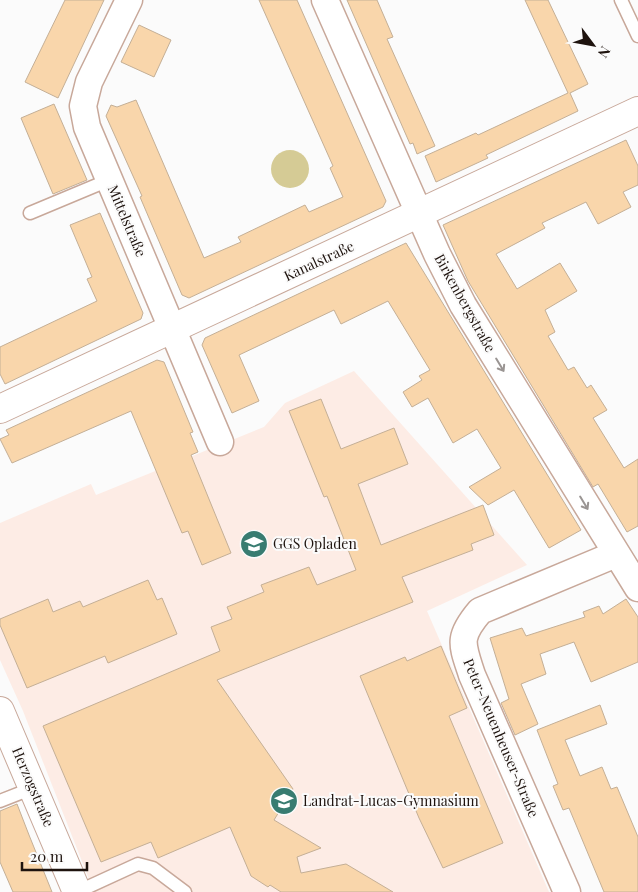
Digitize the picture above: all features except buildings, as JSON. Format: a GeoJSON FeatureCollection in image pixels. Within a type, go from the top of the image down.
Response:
{"type":"FeatureCollection","features":[{"type":"Feature","properties":{"kind":"street","name":"Mittelstraße"},"geometry":{"type":"LineString","coordinates":[[129,0],[90,82],[83,106],[87,127],[220,442]]}},
{"type":"Feature","properties":{"kind":"street","name":"Birkenbergstraße"},"geometry":{"type":"LineString","coordinates":[[325,0],[436,254],[463,305],[638,588]]}},
{"type":"Feature","properties":{"kind":"street","name":"Kanalstraße"},"geometry":{"type":"LineString","coordinates":[[0,409],[173,330],[638,111]]}},
{"type":"Feature","properties":{"kind":"street","name":"Peter-Neuenheuser-Straße"},"geometry":{"type":"LineString","coordinates":[[567,892],[472,675],[462,646],[467,627],[480,611],[616,554]]}},
{"type":"Feature","properties":{"kind":"street","name":"Herzogstraße"},"geometry":{"type":"LineString","coordinates":[[0,711],[77,892]]}},
{"type":"Feature","properties":{"kind":"lane"},"geometry":{"type":"LineString","coordinates":[[621,0],[638,36]]}},
{"type":"Feature","properties":{"kind":"lane"},"geometry":{"type":"LineString","coordinates":[[30,213],[110,180]]}},
{"type":"Feature","properties":{"kind":"lane"},"geometry":{"type":"LineString","coordinates":[[0,802],[33,788]]}},
{"type":"Feature","properties":{"kind":"lane"},"geometry":{"type":"LineString","coordinates":[[77,892],[138,864],[153,868],[185,892]]}},
{"type":"Feature","properties":{"kind":"shaded area"},"geometry":{"type":"Polygon","coordinates":[[[290,150],[303,156],[309,169],[303,182],[290,188],[277,182],[271,169],[277,156],[290,150]]]}},
{"type":"Feature","properties":{"kind":"shaded area"},"geometry":{"type":"Polygon","coordinates":[[[354,371],[527,565],[427,611],[549,892],[94,892],[23,711],[0,660],[0,523],[91,484],[96,495],[264,427],[285,403],[354,371]]]}},
{"type":"Feature","properties":{"kind":"place","name":"GGS Opladen"},"geometry":{"type":"Point","coordinates":[254,544]}},
{"type":"Feature","properties":{"kind":"place","name":"Landrat-Lucas-Gymnasium"},"geometry":{"type":"Point","coordinates":[284,801]}}]}
